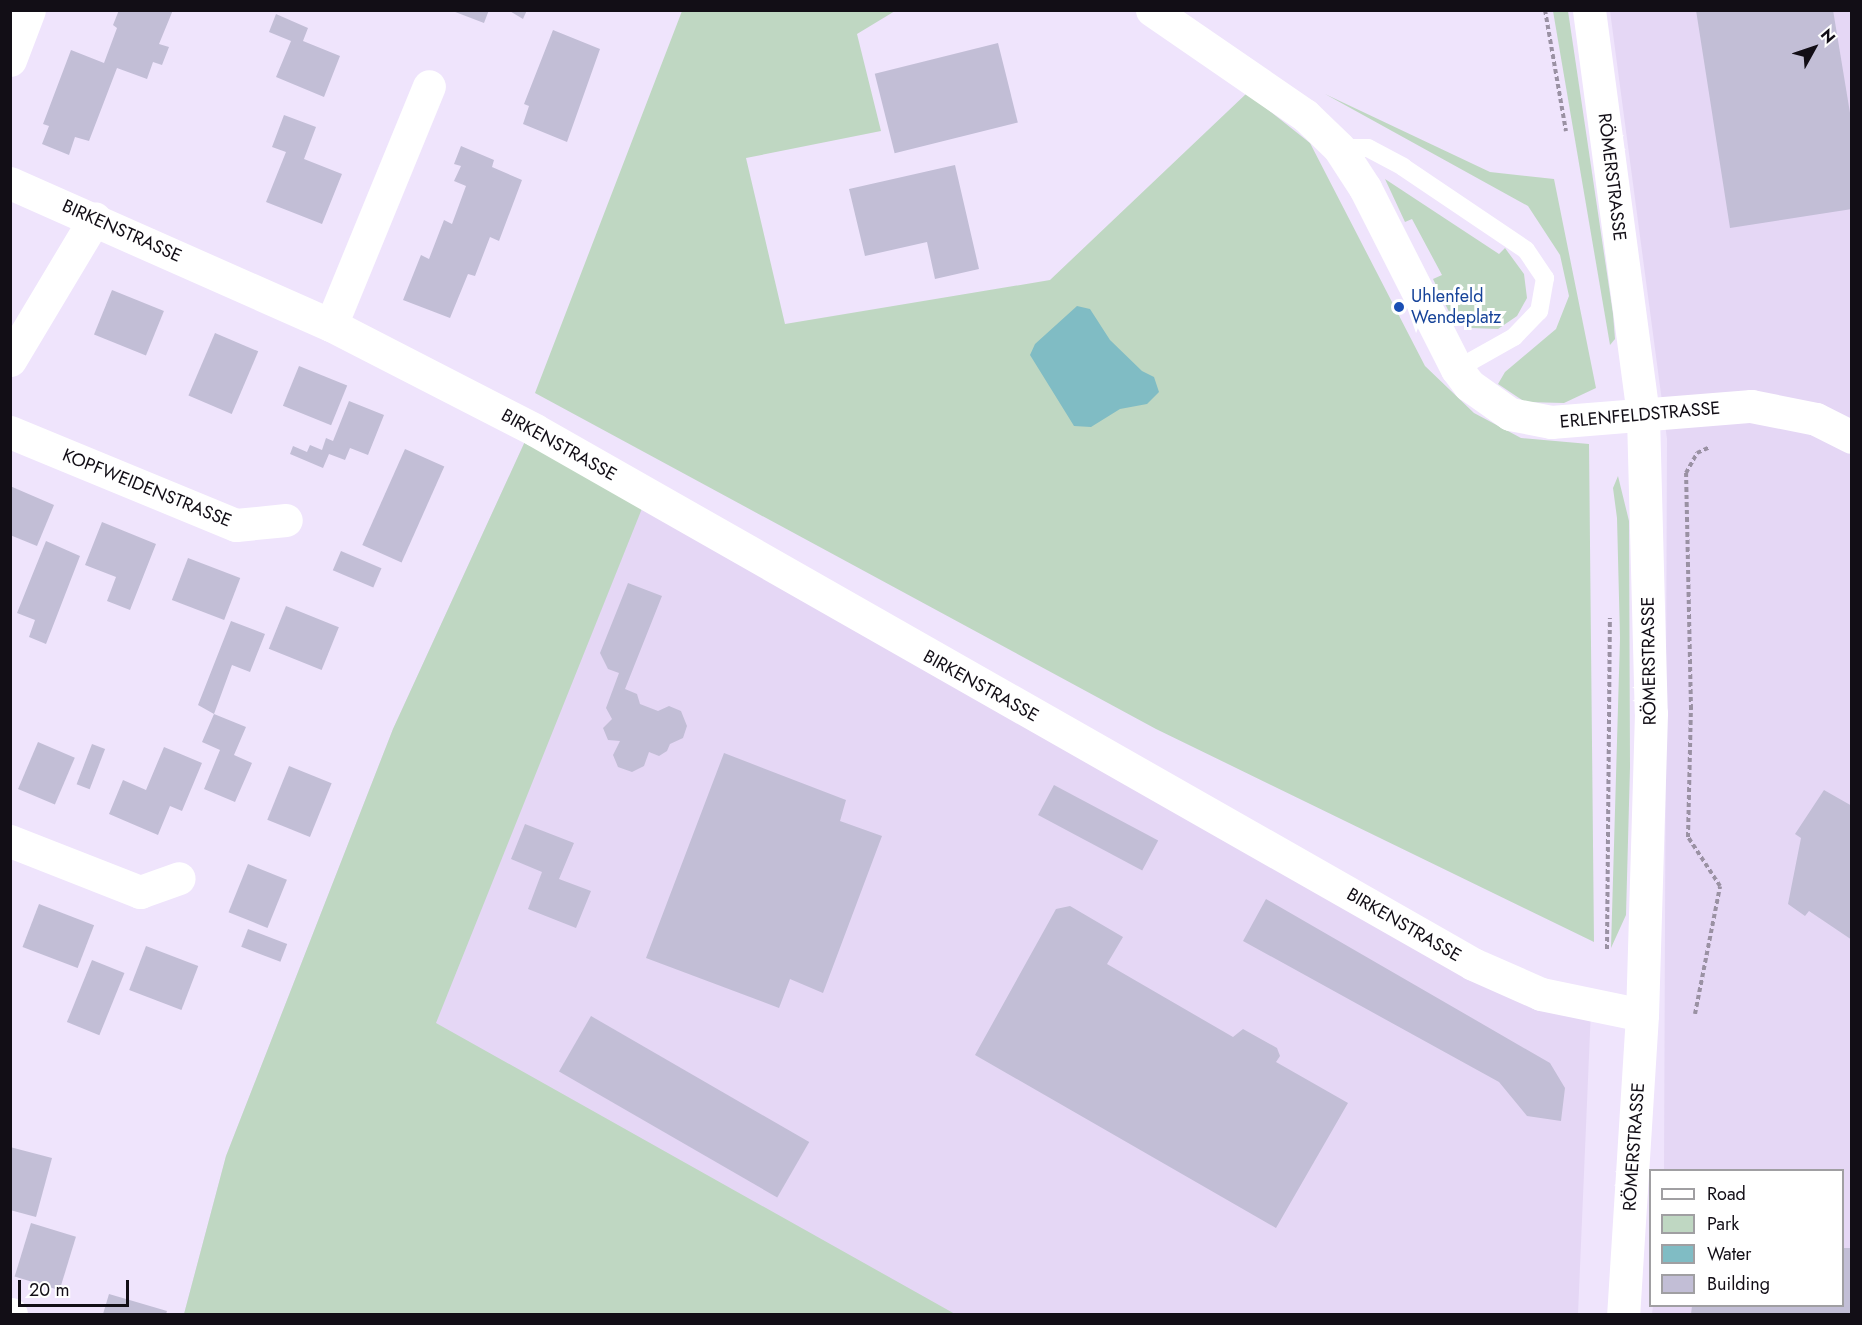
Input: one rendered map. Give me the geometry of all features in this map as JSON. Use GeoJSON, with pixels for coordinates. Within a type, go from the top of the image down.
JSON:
{"type":"FeatureCollection","features":[{"type":"Feature","properties":{"kind":"street"},"geometry":{"type":"LineString","coordinates":[[10,60],[29,10]]}},
{"type":"Feature","properties":{"kind":"street","name":"ERLENFELDSTRASSE"},"geometry":{"type":"LineString","coordinates":[[1152,10],[1305,115],[1339,148],[1365,188],[1457,369],[1469,385],[1510,414],[1551,422],[1751,406],[1816,419],[1851,437]]}},
{"type":"Feature","properties":{"kind":"street","name":"RÖMERSTRASSE"},"geometry":{"type":"LineString","coordinates":[[1589,10],[1643,416],[1652,712],[1642,1015],[1623,1314]]}},
{"type":"Feature","properties":{"kind":"street"},"geometry":{"type":"LineString","coordinates":[[331,325],[429,86]]}},
{"type":"Feature","properties":{"kind":"street","name":"BIRKENSTRASSE"},"geometry":{"type":"LineString","coordinates":[[10,183],[94,218],[331,325],[535,430],[1473,964],[1541,994],[1642,1015]]}},
{"type":"Feature","properties":{"kind":"street"},"geometry":{"type":"LineString","coordinates":[[10,360],[94,218]]}},
{"type":"Feature","properties":{"kind":"street","name":"KOPFWEIDENSTRASSE"},"geometry":{"type":"LineString","coordinates":[[10,432],[236,525],[286,520]]}},
{"type":"Feature","properties":{"kind":"street"},"geometry":{"type":"LineString","coordinates":[[10,841],[140,892],[179,878]]}},
{"type":"Feature","properties":{"kind":"lane"},"geometry":{"type":"LineString","coordinates":[[1339,148],[1368,148],[1403,167],[1526,250],[1545,278],[1539,311],[1514,337],[1457,369]]}},
{"type":"Feature","properties":{"kind":"path"},"geometry":{"type":"LineString","coordinates":[[1695,1014],[1720,886],[1688,837],[1691,709],[1686,473],[1697,453],[1717,444]]}},
{"type":"Feature","properties":{"kind":"path"},"geometry":{"type":"LineString","coordinates":[[1610,607],[1605,945],[1610,956]]}},
{"type":"Feature","properties":{"kind":"shaded area"},"geometry":{"type":"Polygon","coordinates":[[[1610,11],[1851,11],[1851,1314],[1652,1314],[1653,1307],[1844,1307],[1844,1169],[1664,1169],[1667,439],[1610,11]]]}},
{"type":"Feature","properties":{"kind":"shaded area"},"geometry":{"type":"Polygon","coordinates":[[[527,437],[1591,1009],[1578,1314],[184,1314],[226,1156],[393,729],[527,437]]]}},
{"type":"Feature","properties":{"kind":"green space"},"geometry":{"type":"Polygon","coordinates":[[[682,11],[895,11],[857,34],[881,131],[746,158],[785,324],[1050,280],[1247,93],[1310,143],[1425,366],[1474,413],[1521,438],[1589,444],[1594,942],[1156,729],[535,393],[682,11]]]}},
{"type":"Feature","properties":{"kind":"green space"},"geometry":{"type":"Polygon","coordinates":[[[1553,11],[1568,11],[1613,314],[1615,339],[1610,345],[1553,11]]]}},
{"type":"Feature","properties":{"kind":"green space"},"geometry":{"type":"Polygon","coordinates":[[[1325,94],[1490,172],[1554,179],[1596,388],[1564,403],[1525,402],[1498,384],[1505,372],[1556,329],[1569,296],[1560,255],[1528,206],[1325,94]]]}},
{"type":"Feature","properties":{"kind":"green space"},"geometry":{"type":"Polygon","coordinates":[[[1385,179],[1499,254],[1505,248],[1524,274],[1527,298],[1517,316],[1498,329],[1471,328],[1449,312],[1433,279],[1442,275],[1412,219],[1405,222],[1385,179]]]}},
{"type":"Feature","properties":{"kind":"green space"},"geometry":{"type":"Polygon","coordinates":[[[527,437],[645,501],[436,1023],[955,1314],[184,1314],[226,1156],[393,729],[527,437]]]}},
{"type":"Feature","properties":{"kind":"green space"},"geometry":{"type":"Polygon","coordinates":[[[1618,476],[1629,521],[1630,767],[1626,915],[1611,948],[1620,638],[1617,518],[1613,488],[1618,476]]]}},
{"type":"Feature","properties":{"kind":"water"},"geometry":{"type":"Polygon","coordinates":[[[1077,306],[1090,309],[1110,340],[1142,371],[1154,377],[1159,392],[1147,404],[1120,409],[1091,427],[1074,426],[1030,355],[1035,344],[1077,306]]]}},
{"type":"Feature","properties":{"kind":"building"},"geometry":{"type":"Polygon","coordinates":[[[119,10],[173,10],[159,44],[169,47],[162,65],[153,62],[147,79],[117,68],[89,141],[75,137],[69,155],[42,144],[49,126],[43,124],[71,50],[104,63],[117,28],[113,25],[119,10]]]}},
{"type":"Feature","properties":{"kind":"building"},"geometry":{"type":"Polygon","coordinates":[[[450,10],[489,10],[484,23],[450,10]]]}},
{"type":"Feature","properties":{"kind":"building"},"geometry":{"type":"Polygon","coordinates":[[[508,10],[527,10],[523,19],[508,10]]]}},
{"type":"Feature","properties":{"kind":"building"},"geometry":{"type":"Polygon","coordinates":[[[1696,10],[1833,10],[1852,125],[1852,209],[1730,228],[1696,10]]]}},
{"type":"Feature","properties":{"kind":"building"},"geometry":{"type":"Polygon","coordinates":[[[276,14],[308,28],[303,41],[340,56],[324,97],[276,77],[291,41],[269,32],[276,14]]]}},
{"type":"Feature","properties":{"kind":"building"},"geometry":{"type":"Polygon","coordinates":[[[553,30],[600,49],[567,142],[523,124],[529,106],[524,104],[553,30]]]}},
{"type":"Feature","properties":{"kind":"building"},"geometry":{"type":"Polygon","coordinates":[[[998,43],[1018,123],[895,153],[875,74],[998,43]]]}},
{"type":"Feature","properties":{"kind":"building"},"geometry":{"type":"Polygon","coordinates":[[[284,115],[316,127],[304,159],[342,174],[322,224],[266,202],[286,152],[272,147],[284,115]]]}},
{"type":"Feature","properties":{"kind":"building"},"geometry":{"type":"Polygon","coordinates":[[[461,146],[494,160],[492,167],[522,180],[499,241],[490,237],[475,276],[468,274],[450,318],[403,300],[421,255],[429,259],[444,220],[452,224],[466,186],[454,181],[461,166],[454,164],[461,146]]]}},
{"type":"Feature","properties":{"kind":"building"},"geometry":{"type":"Polygon","coordinates":[[[955,165],[979,269],[935,279],[927,242],[865,256],[849,189],[955,165]]]}},
{"type":"Feature","properties":{"kind":"building"},"geometry":{"type":"Polygon","coordinates":[[[112,290],[164,311],[146,355],[94,335],[112,290]]]}},
{"type":"Feature","properties":{"kind":"building"},"geometry":{"type":"Polygon","coordinates":[[[215,333],[258,351],[232,414],[188,396],[215,333]]]}},
{"type":"Feature","properties":{"kind":"building"},"geometry":{"type":"Polygon","coordinates":[[[299,366],[347,385],[331,425],[283,406],[299,366]]]}},
{"type":"Feature","properties":{"kind":"building"},"geometry":{"type":"Polygon","coordinates":[[[349,401],[384,415],[368,455],[350,448],[345,460],[329,454],[323,468],[290,454],[293,446],[307,452],[310,445],[322,450],[326,438],[333,441],[349,401]]]}},
{"type":"Feature","properties":{"kind":"building"},"geometry":{"type":"Polygon","coordinates":[[[405,449],[444,466],[402,562],[362,545],[405,449]]]}},
{"type":"Feature","properties":{"kind":"building"},"geometry":{"type":"Polygon","coordinates":[[[10,486],[54,505],[37,546],[10,535],[10,486]]]}},
{"type":"Feature","properties":{"kind":"building"},"geometry":{"type":"Polygon","coordinates":[[[102,522],[156,544],[130,610],[107,601],[116,577],[85,565],[102,522]]]}},
{"type":"Feature","properties":{"kind":"building"},"geometry":{"type":"Polygon","coordinates":[[[46,541],[80,556],[46,644],[29,637],[35,620],[17,613],[46,541]]]}},
{"type":"Feature","properties":{"kind":"building"},"geometry":{"type":"Polygon","coordinates":[[[341,551],[382,568],[373,588],[333,570],[341,551]]]}},
{"type":"Feature","properties":{"kind":"building"},"geometry":{"type":"Polygon","coordinates":[[[188,558],[240,578],[224,620],[172,600],[188,558]]]}},
{"type":"Feature","properties":{"kind":"building"},"geometry":{"type":"Polygon","coordinates":[[[628,583],[662,596],[625,689],[637,694],[640,704],[658,711],[669,706],[681,711],[687,726],[683,738],[670,744],[667,751],[659,756],[649,752],[644,766],[632,772],[618,767],[613,755],[620,741],[608,740],[603,728],[612,719],[606,708],[619,673],[608,669],[600,653],[628,583]]]}},
{"type":"Feature","properties":{"kind":"building"},"geometry":{"type":"Polygon","coordinates":[[[286,606],[339,627],[322,670],[269,649],[286,606]]]}},
{"type":"Feature","properties":{"kind":"building"},"geometry":{"type":"Polygon","coordinates":[[[231,621],[265,634],[250,672],[232,665],[214,714],[198,705],[231,621]]]}},
{"type":"Feature","properties":{"kind":"building"},"geometry":{"type":"Polygon","coordinates":[[[214,714],[246,727],[234,755],[252,763],[235,802],[204,789],[220,750],[202,742],[214,714]]]}},
{"type":"Feature","properties":{"kind":"building"},"geometry":{"type":"Polygon","coordinates":[[[38,742],[75,758],[55,805],[18,789],[38,742]]]}},
{"type":"Feature","properties":{"kind":"building"},"geometry":{"type":"Polygon","coordinates":[[[92,744],[105,749],[90,789],[77,784],[92,744]]]}},
{"type":"Feature","properties":{"kind":"building"},"geometry":{"type":"Polygon","coordinates":[[[164,747],[202,763],[182,811],[170,806],[158,835],[109,814],[123,780],[146,790],[164,747]]]}},
{"type":"Feature","properties":{"kind":"building"},"geometry":{"type":"Polygon","coordinates":[[[724,753],[846,800],[840,821],[882,836],[823,993],[790,979],[779,1008],[646,958],[724,753]]]}},
{"type":"Feature","properties":{"kind":"building"},"geometry":{"type":"Polygon","coordinates":[[[289,766],[332,783],[310,837],[267,820],[289,766]]]}},
{"type":"Feature","properties":{"kind":"building"},"geometry":{"type":"Polygon","coordinates":[[[1054,785],[1158,840],[1142,870],[1038,815],[1054,785]]]}},
{"type":"Feature","properties":{"kind":"building"},"geometry":{"type":"Polygon","coordinates":[[[1824,790],[1852,806],[1852,940],[1809,911],[1805,916],[1788,904],[1801,838],[1795,834],[1824,790]]]}},
{"type":"Feature","properties":{"kind":"building"},"geometry":{"type":"Polygon","coordinates":[[[525,824],[574,843],[559,879],[591,891],[576,928],[528,909],[542,872],[511,859],[525,824]]]}},
{"type":"Feature","properties":{"kind":"building"},"geometry":{"type":"Polygon","coordinates":[[[248,864],[287,880],[267,928],[229,912],[248,864]]]}},
{"type":"Feature","properties":{"kind":"building"},"geometry":{"type":"Polygon","coordinates":[[[1266,899],[1550,1063],[1565,1088],[1561,1121],[1527,1116],[1499,1082],[1243,941],[1266,899]]]}},
{"type":"Feature","properties":{"kind":"building"},"geometry":{"type":"Polygon","coordinates":[[[39,904],[94,925],[78,968],[23,947],[39,904]]]}},
{"type":"Feature","properties":{"kind":"building"},"geometry":{"type":"Polygon","coordinates":[[[1070,906],[1123,937],[1107,964],[1233,1037],[1243,1029],[1277,1048],[1280,1056],[1276,1062],[1348,1103],[1276,1228],[975,1055],[1056,909],[1070,906]]]}},
{"type":"Feature","properties":{"kind":"building"},"geometry":{"type":"Polygon","coordinates":[[[248,929],[287,944],[280,962],[241,947],[248,929]]]}},
{"type":"Feature","properties":{"kind":"building"},"geometry":{"type":"Polygon","coordinates":[[[146,946],[198,966],[181,1010],[129,990],[146,946]]]}},
{"type":"Feature","properties":{"kind":"building"},"geometry":{"type":"Polygon","coordinates":[[[92,960],[124,973],[99,1035],[67,1022],[92,960]]]}},
{"type":"Feature","properties":{"kind":"building"},"geometry":{"type":"Polygon","coordinates":[[[591,1016],[809,1142],[777,1197],[559,1071],[591,1016]]]}},
{"type":"Feature","properties":{"kind":"building"},"geometry":{"type":"Polygon","coordinates":[[[10,1147],[52,1158],[36,1217],[10,1210],[10,1147]]]}},
{"type":"Feature","properties":{"kind":"building"},"geometry":{"type":"Polygon","coordinates":[[[31,1223],[76,1237],[60,1290],[15,1277],[31,1223]]]}},
{"type":"Feature","properties":{"kind":"building"},"geometry":{"type":"Polygon","coordinates":[[[1844,1248],[1852,1248],[1852,1314],[1691,1314],[1692,1307],[1844,1307],[1844,1248]]]}},
{"type":"Feature","properties":{"kind":"building"},"geometry":{"type":"Polygon","coordinates":[[[109,1294],[167,1311],[166,1314],[103,1314],[109,1294]]]}},
{"type":"Feature","properties":{"kind":"place","name":"Uhlenfeld Wendeplatz"},"geometry":{"type":"Point","coordinates":[1399,307]}}]}
